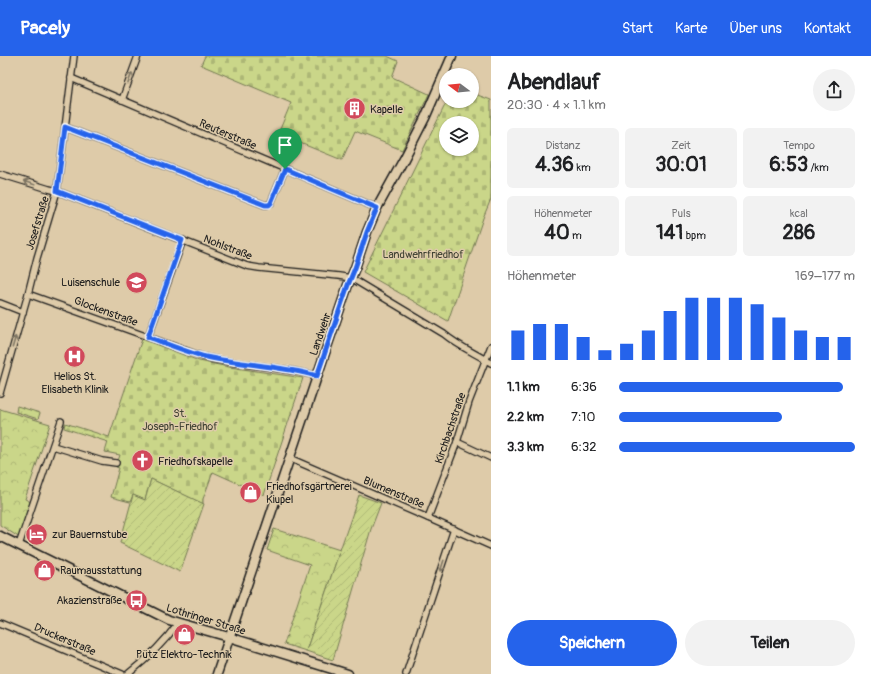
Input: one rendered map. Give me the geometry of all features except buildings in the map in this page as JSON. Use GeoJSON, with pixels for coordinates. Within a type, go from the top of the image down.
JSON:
{"type":"FeatureCollection","features":[{"type":"Feature","properties":{"kind":"street","name":"Josefstraße"},"geometry":{"type":"LineString","coordinates":[[0,393],[57,191],[74,56]]}},
{"type":"Feature","properties":{"kind":"street"},"geometry":{"type":"LineString","coordinates":[[122,100],[138,56]]}},
{"type":"Feature","properties":{"kind":"street","name":"Landwehr"},"geometry":{"type":"LineString","coordinates":[[217,674],[343,298],[377,208],[410,148],[452,56]]}},
{"type":"Feature","properties":{"kind":"street","name":"Reuterstraße"},"geometry":{"type":"LineString","coordinates":[[71,78],[377,208]]}},
{"type":"Feature","properties":{"kind":"street"},"geometry":{"type":"LineString","coordinates":[[65,127],[265,205],[269,205],[271,203],[285,169]]}},
{"type":"Feature","properties":{"kind":"street","name":"Nohlstraße"},"geometry":{"type":"LineString","coordinates":[[0,174],[57,191],[254,268],[351,278],[491,363]]}},
{"type":"Feature","properties":{"kind":"street"},"geometry":{"type":"LineString","coordinates":[[148,337],[182,240]]}},
{"type":"Feature","properties":{"kind":"street","name":"Glockenstraße"},"geometry":{"type":"LineString","coordinates":[[28,294],[192,353],[210,358],[317,376]]}},
{"type":"Feature","properties":{"kind":"street"},"geometry":{"type":"LineString","coordinates":[[0,303],[23,312]]}},
{"type":"Feature","properties":{"kind":"street","name":"Kirchbachstraße"},"geometry":{"type":"LineString","coordinates":[[428,518],[457,442],[469,402],[491,346]]}},
{"type":"Feature","properties":{"kind":"street"},"geometry":{"type":"LineString","coordinates":[[19,546],[61,421]]}},
{"type":"Feature","properties":{"kind":"street"},"geometry":{"type":"LineString","coordinates":[[457,442],[491,458]]}},
{"type":"Feature","properties":{"kind":"street"},"geometry":{"type":"LineString","coordinates":[[53,446],[102,461],[116,463]]}},
{"type":"Feature","properties":{"kind":"street","name":"Blumenstraße"},"geometry":{"type":"LineString","coordinates":[[289,458],[491,546]]}},
{"type":"Feature","properties":{"kind":"street"},"geometry":{"type":"LineString","coordinates":[[406,674],[454,529]]}},
{"type":"Feature","properties":{"kind":"street","name":"Lothringer Straße"},"geometry":{"type":"LineString","coordinates":[[0,536],[156,615],[347,674]]}},
{"type":"Feature","properties":{"kind":"street"},"geometry":{"type":"LineString","coordinates":[[128,674],[161,644],[178,622]]}},
{"type":"Feature","properties":{"kind":"street","name":"Druckerstraße"},"geometry":{"type":"LineString","coordinates":[[0,623],[122,674]]}},
{"type":"Feature","properties":{"kind":"green space"},"geometry":{"type":"Polygon","coordinates":[[[205,56],[387,56],[398,61],[392,77],[429,94],[402,150],[355,131],[342,160],[278,134],[291,103],[201,65],[205,56]]]}},
{"type":"Feature","properties":{"kind":"green space","name":"Landwehrfriedhof"},"geometry":{"type":"Polygon","coordinates":[[[479,96],[491,100],[491,199],[483,218],[448,321],[363,272],[439,117],[439,156],[479,156],[479,116],[440,116],[444,108],[479,108],[479,96]]]}},
{"type":"Feature","properties":{"kind":"green space","name":"St. Joseph-Friedhof"},"geometry":{"type":"Polygon","coordinates":[[[142,339],[199,361],[303,378],[264,495],[213,472],[203,499],[203,504],[151,479],[145,500],[133,495],[130,502],[111,497],[119,468],[116,467],[120,455],[105,452],[108,442],[64,428],[65,423],[109,437],[142,339]]]}},
{"type":"Feature","properties":{"kind":"green space"},"geometry":{"type":"Polygon","coordinates":[[[17,406],[40,413],[38,419],[16,412],[17,406]]]}},
{"type":"Feature","properties":{"kind":"green space"},"geometry":{"type":"Polygon","coordinates":[[[0,409],[50,424],[25,499],[31,502],[20,538],[0,525],[0,409]]]}},
{"type":"Feature","properties":{"kind":"green space"},"geometry":{"type":"Polygon","coordinates":[[[151,479],[204,504],[180,572],[120,543],[133,495],[145,500],[151,479]]]}},
{"type":"Feature","properties":{"kind":"green space"},"geometry":{"type":"Polygon","coordinates":[[[359,495],[381,503],[371,529],[333,660],[306,651],[359,495]]]}},
{"type":"Feature","properties":{"kind":"green space"},"geometry":{"type":"Polygon","coordinates":[[[274,529],[340,550],[306,651],[284,644],[310,565],[267,550],[274,529]]]}},
{"type":"Feature","properties":{"kind":"place","name":"Kapelle"},"geometry":{"type":"Point","coordinates":[354,109]}},
{"type":"Feature","properties":{"kind":"place","name":"Luisenschule"},"geometry":{"type":"Point","coordinates":[136,282]}},
{"type":"Feature","properties":{"kind":"place","name":"Helios St. Elisabeth Klinik"},"geometry":{"type":"Point","coordinates":[75,356]}},
{"type":"Feature","properties":{"kind":"place","name":"Friedhofskapelle"},"geometry":{"type":"Point","coordinates":[142,461]}},
{"type":"Feature","properties":{"kind":"place","name":"Friedhofsgärtnerei Kiupel"},"geometry":{"type":"Point","coordinates":[251,492]}},
{"type":"Feature","properties":{"kind":"place","name":"zur Bauernstube"},"geometry":{"type":"Point","coordinates":[36,534]}},
{"type":"Feature","properties":{"kind":"place","name":"Raumausstattung"},"geometry":{"type":"Point","coordinates":[45,570]}},
{"type":"Feature","properties":{"kind":"place","name":"Akazienstraße"},"geometry":{"type":"Point","coordinates":[137,600]}},
{"type":"Feature","properties":{"kind":"place","name":"Pütz Elektro-Technik"},"geometry":{"type":"Point","coordinates":[184,634]}},
{"type":"Feature","properties":{"kind":"route"},"geometry":{"type":"LineString","coordinates":[[65,127],[265,205],[269,205],[271,203],[285,169],[377,208],[348,285],[317,376],[210,358],[148,337],[182,240],[57,191],[65,127]]}}]}
